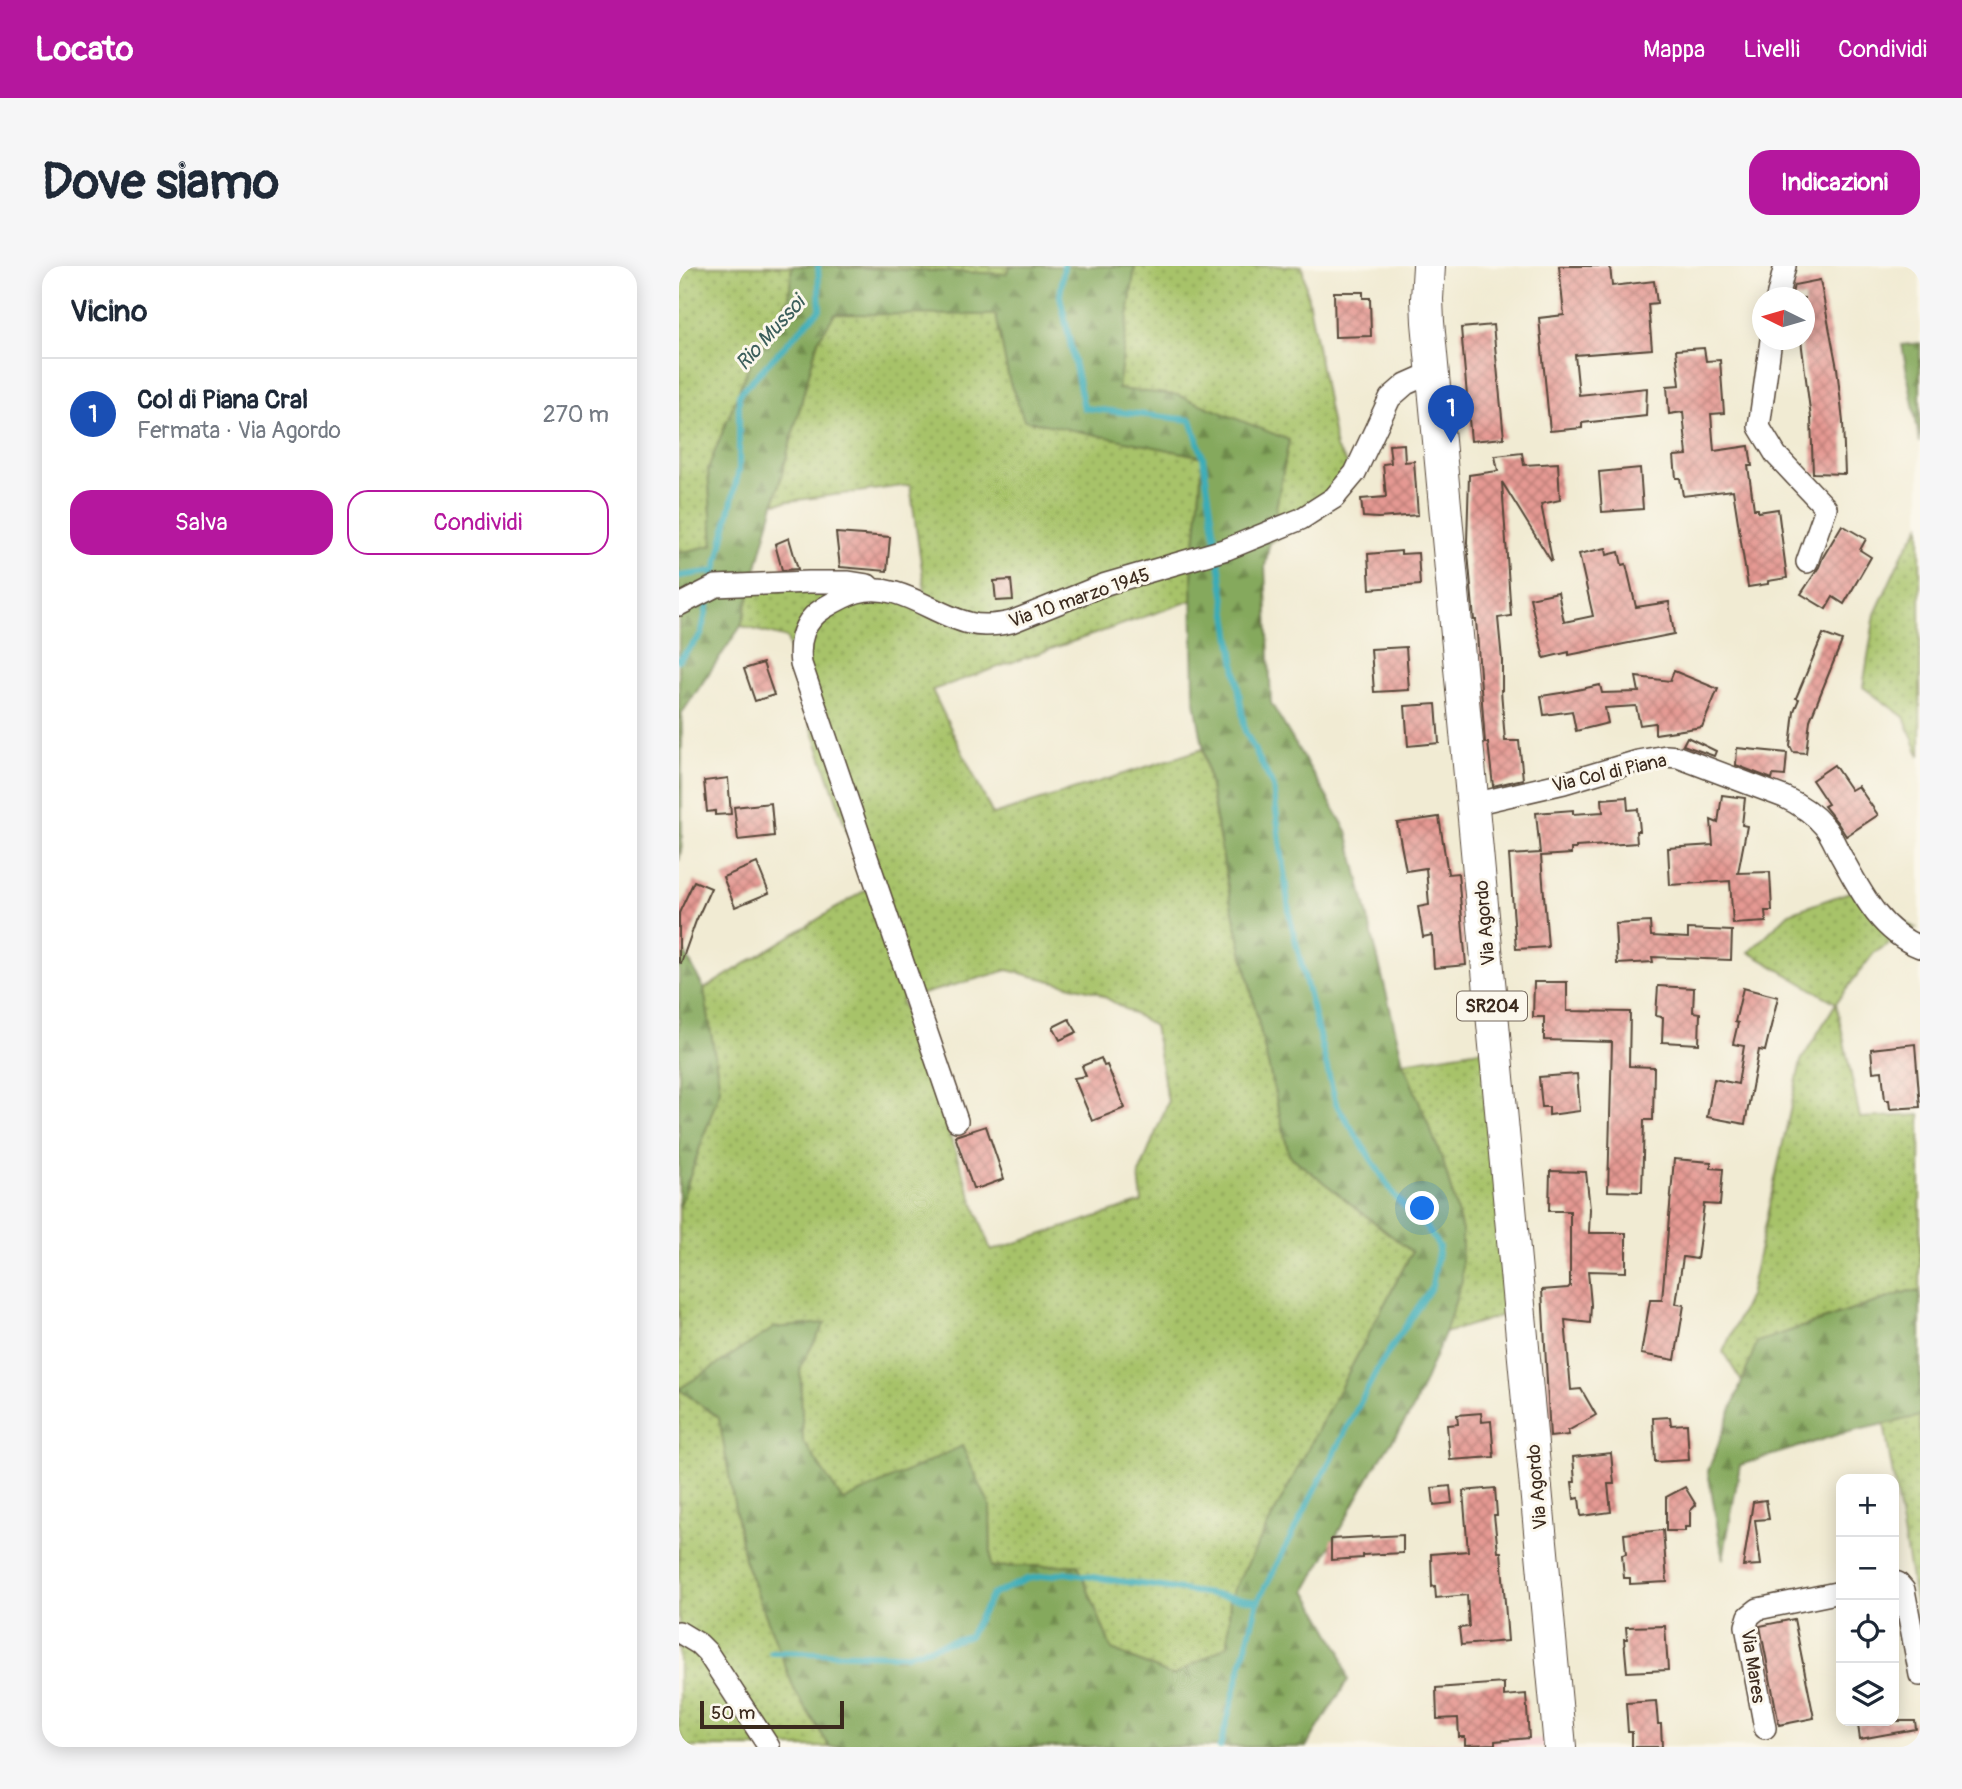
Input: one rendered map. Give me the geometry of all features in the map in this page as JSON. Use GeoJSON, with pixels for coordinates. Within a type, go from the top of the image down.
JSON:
{"type":"FeatureCollection","features":[{"type":"Feature","properties":{"kind":"main road","name":"Via Agordo"},"geometry":{"type":"LineString","coordinates":[[1429,266],[1427,299],[1433,372],[1560,1747]]}},
{"type":"Feature","properties":{"kind":"street"},"geometry":{"type":"LineString","coordinates":[[1780,287],[1785,266]]}},
{"type":"Feature","properties":{"kind":"street"},"geometry":{"type":"LineString","coordinates":[[1770,350],[1759,427],[1776,455],[1826,508],[1807,562]]}},
{"type":"Feature","properties":{"kind":"street","name":"Via 10 marzo 1945"},"geometry":{"type":"LineString","coordinates":[[957,1121],[801,664],[804,630],[811,618],[854,592],[883,590],[912,598],[955,619],[997,625],[1011,622],[1106,584],[1227,549],[1301,519],[1334,498],[1355,473],[1390,398],[1406,384],[1433,372]]}},
{"type":"Feature","properties":{"kind":"street"},"geometry":{"type":"LineString","coordinates":[[679,606],[710,589],[849,582],[883,590]]}},
{"type":"Feature","properties":{"kind":"street","name":"Via Col di Piana"},"geometry":{"type":"LineString","coordinates":[[1473,804],[1564,783],[1638,761],[1656,757],[1678,757],[1784,797],[1814,815],[1825,827],[1873,911],[1897,934],[1920,947]]}},
{"type":"Feature","properties":{"kind":"street"},"geometry":{"type":"LineString","coordinates":[[1899,1584],[1903,1590],[1920,1675]]}},
{"type":"Feature","properties":{"kind":"street","name":"Via Mares"},"geometry":{"type":"LineString","coordinates":[[1765,1728],[1745,1626],[1749,1616],[1758,1609],[1836,1593]]}},
{"type":"Feature","properties":{"kind":"street"},"geometry":{"type":"LineString","coordinates":[[679,1632],[707,1651],[769,1747]]}},
{"type":"Feature","properties":{"kind":"shaded area"},"geometry":{"type":"Polygon","coordinates":[[[1554,1738],[1555,1747],[1421,1747],[1420,1744],[1554,1738]]]}},
{"type":"Feature","properties":{"kind":"green space"},"geometry":{"type":"Polygon","coordinates":[[[679,266],[792,266],[789,298],[757,345],[708,469],[713,545],[679,553],[679,266]]]}},
{"type":"Feature","properties":{"kind":"green space"},"geometry":{"type":"Polygon","coordinates":[[[792,266],[1006,274],[1010,266],[1135,266],[1118,389],[1178,395],[1289,440],[1265,566],[1271,703],[1347,831],[1403,1062],[1443,1161],[1462,1231],[1462,1280],[1445,1333],[1413,1409],[1374,1468],[1306,1590],[1340,1650],[1348,1680],[1306,1747],[830,1747],[795,1691],[744,1559],[719,1418],[679,1389],[774,1328],[825,1323],[800,1367],[803,1441],[843,1501],[962,1446],[990,1506],[991,1567],[1078,1565],[1112,1650],[1173,1676],[1228,1645],[1230,1597],[1412,1252],[1289,1155],[1231,903],[1194,696],[1192,578],[1203,457],[1024,420],[1009,380],[996,315],[835,314],[818,340],[741,626],[682,713],[682,845],[679,861],[679,553],[713,545],[708,469],[757,345],[789,298],[792,266]]]}},
{"type":"Feature","properties":{"kind":"green space"},"geometry":{"type":"Polygon","coordinates":[[[838,266],[1010,266],[1006,274],[838,266]]]}},
{"type":"Feature","properties":{"kind":"green space"},"geometry":{"type":"Polygon","coordinates":[[[1135,266],[1302,266],[1336,448],[1358,478],[1325,513],[1269,543],[1289,440],[1117,389],[1135,266]]]}},
{"type":"Feature","properties":{"kind":"green space"},"geometry":{"type":"Polygon","coordinates":[[[835,313],[997,315],[1009,380],[1024,419],[1203,457],[1192,578],[1193,600],[932,690],[993,815],[1203,749],[1231,903],[1289,1155],[1412,1252],[1230,1597],[1228,1645],[1173,1676],[1112,1650],[1078,1565],[991,1567],[990,1506],[843,1502],[803,1441],[800,1367],[824,1323],[679,1389],[679,1208],[720,1089],[704,989],[867,889],[800,694],[787,638],[741,626],[753,580],[926,598],[910,485],[774,503],[818,340],[835,313]],[[1008,970],[901,1000],[991,1251],[1142,1202],[1139,1174],[1168,1102],[1154,1026],[1096,992],[1008,970]]]}},
{"type":"Feature","properties":{"kind":"green space"},"geometry":{"type":"Polygon","coordinates":[[[1920,343],[1920,443],[1902,345],[1920,343]]]}},
{"type":"Feature","properties":{"kind":"green space"},"geometry":{"type":"Polygon","coordinates":[[[1920,526],[1920,757],[1904,717],[1863,687],[1875,614],[1902,555],[1920,526]]]}},
{"type":"Feature","properties":{"kind":"green space"},"geometry":{"type":"Polygon","coordinates":[[[1867,886],[1892,918],[1916,928],[1874,953],[1836,1003],[1749,952],[1789,913],[1867,886]]]}},
{"type":"Feature","properties":{"kind":"green space"},"geometry":{"type":"Polygon","coordinates":[[[679,941],[704,989],[720,1089],[679,1208],[679,941]]]}},
{"type":"Feature","properties":{"kind":"green space"},"geometry":{"type":"Polygon","coordinates":[[[1836,1003],[1860,1118],[1920,1115],[1920,1292],[1909,1291],[1758,1342],[1742,1382],[1723,1352],[1749,1296],[1801,1061],[1836,1003]]]}},
{"type":"Feature","properties":{"kind":"green space"},"geometry":{"type":"Polygon","coordinates":[[[1487,1049],[1513,1312],[1445,1333],[1462,1280],[1462,1231],[1443,1161],[1403,1062],[1487,1049]]]}},
{"type":"Feature","properties":{"kind":"green space"},"geometry":{"type":"Polygon","coordinates":[[[1909,1291],[1920,1292],[1920,1416],[1840,1434],[1740,1465],[1723,1559],[1708,1471],[1757,1342],[1909,1291]]]}},
{"type":"Feature","properties":{"kind":"green space"},"geometry":{"type":"Polygon","coordinates":[[[679,1389],[719,1417],[744,1559],[795,1691],[830,1747],[687,1747],[679,1732],[679,1389]]]}},
{"type":"Feature","properties":{"kind":"green space"},"geometry":{"type":"Polygon","coordinates":[[[1920,1416],[1920,1630],[1899,1510],[1899,1474],[1893,1474],[1884,1424],[1920,1416]]]}},
{"type":"Feature","properties":{"kind":"building"},"geometry":{"type":"Polygon","coordinates":[[[1559,266],[1610,266],[1612,286],[1654,281],[1657,303],[1648,304],[1652,349],[1575,355],[1579,395],[1647,388],[1646,416],[1582,423],[1582,428],[1550,431],[1539,318],[1564,315],[1559,266]]]}},
{"type":"Feature","properties":{"kind":"building"},"geometry":{"type":"Polygon","coordinates":[[[1820,280],[1837,368],[1845,474],[1813,473],[1811,418],[1802,350],[1815,350],[1815,287],[1794,285],[1820,280]]]}},
{"type":"Feature","properties":{"kind":"building"},"geometry":{"type":"Polygon","coordinates":[[[1334,292],[1363,292],[1363,298],[1370,298],[1371,336],[1335,337],[1334,292]]]}},
{"type":"Feature","properties":{"kind":"building"},"geometry":{"type":"Polygon","coordinates":[[[1493,325],[1504,438],[1471,441],[1461,328],[1493,325]]]}},
{"type":"Feature","properties":{"kind":"building"},"geometry":{"type":"Polygon","coordinates":[[[1704,348],[1706,361],[1720,360],[1724,413],[1711,414],[1714,451],[1749,446],[1752,466],[1748,466],[1754,509],[1758,509],[1758,512],[1778,509],[1787,578],[1768,581],[1768,584],[1748,587],[1733,490],[1683,496],[1680,478],[1676,478],[1674,456],[1687,455],[1683,412],[1669,414],[1667,386],[1680,385],[1676,350],[1704,348]]]}},
{"type":"Feature","properties":{"kind":"building"},"geometry":{"type":"Polygon","coordinates":[[[1404,444],[1405,462],[1414,461],[1418,515],[1363,517],[1361,499],[1386,497],[1383,464],[1391,463],[1389,445],[1404,444]]]}},
{"type":"Feature","properties":{"kind":"building"},"geometry":{"type":"Polygon","coordinates":[[[1522,453],[1524,465],[1558,463],[1560,500],[1541,504],[1551,561],[1502,482],[1511,616],[1498,618],[1502,660],[1501,690],[1505,741],[1519,741],[1523,779],[1493,786],[1488,743],[1485,743],[1467,542],[1469,475],[1498,471],[1495,456],[1522,453]]]}},
{"type":"Feature","properties":{"kind":"building"},"geometry":{"type":"Polygon","coordinates":[[[1640,468],[1643,509],[1602,512],[1599,472],[1640,468]]]}},
{"type":"Feature","properties":{"kind":"building"},"geometry":{"type":"Polygon","coordinates":[[[1842,525],[1866,539],[1860,550],[1871,557],[1844,604],[1833,597],[1826,609],[1801,594],[1842,525]]]}},
{"type":"Feature","properties":{"kind":"building"},"geometry":{"type":"Polygon","coordinates":[[[836,533],[890,537],[887,571],[840,567],[836,533]]]}},
{"type":"Feature","properties":{"kind":"building"},"geometry":{"type":"Polygon","coordinates":[[[789,538],[798,569],[782,570],[775,544],[789,538]]]}},
{"type":"Feature","properties":{"kind":"building"},"geometry":{"type":"Polygon","coordinates":[[[1606,548],[1607,555],[1619,552],[1622,565],[1626,564],[1636,607],[1669,602],[1674,634],[1544,658],[1530,598],[1558,592],[1564,622],[1593,616],[1579,554],[1606,548]]]}},
{"type":"Feature","properties":{"kind":"building"},"geometry":{"type":"Polygon","coordinates":[[[1401,551],[1401,554],[1418,553],[1420,585],[1370,589],[1368,554],[1401,551]]]}},
{"type":"Feature","properties":{"kind":"building"},"geometry":{"type":"Polygon","coordinates":[[[1011,580],[1013,600],[996,601],[994,581],[1011,580]]]}},
{"type":"Feature","properties":{"kind":"building"},"geometry":{"type":"Polygon","coordinates":[[[1823,634],[1842,641],[1810,720],[1806,753],[1793,752],[1790,746],[1794,711],[1799,699],[1796,698],[1823,634]]]}},
{"type":"Feature","properties":{"kind":"building"},"geometry":{"type":"Polygon","coordinates":[[[1406,647],[1409,690],[1374,692],[1371,649],[1406,647]]]}},
{"type":"Feature","properties":{"kind":"building"},"geometry":{"type":"Polygon","coordinates":[[[763,663],[774,695],[755,701],[744,669],[763,663]]]}},
{"type":"Feature","properties":{"kind":"building"},"geometry":{"type":"Polygon","coordinates":[[[1674,671],[1718,689],[1702,727],[1655,734],[1655,723],[1640,725],[1636,706],[1605,708],[1608,723],[1576,731],[1572,711],[1544,715],[1541,696],[1600,685],[1602,693],[1639,692],[1636,677],[1670,681],[1674,671]]]}},
{"type":"Feature","properties":{"kind":"building"},"geometry":{"type":"Polygon","coordinates":[[[1436,704],[1439,743],[1408,746],[1405,706],[1436,704]]]}},
{"type":"Feature","properties":{"kind":"building"},"geometry":{"type":"Polygon","coordinates":[[[1687,737],[1716,751],[1714,756],[1683,745],[1687,737]]]}},
{"type":"Feature","properties":{"kind":"building"},"geometry":{"type":"Polygon","coordinates":[[[1737,748],[1787,753],[1785,776],[1773,775],[1772,779],[1736,765],[1737,748]]]}},
{"type":"Feature","properties":{"kind":"building"},"geometry":{"type":"Polygon","coordinates":[[[1834,765],[1851,790],[1858,786],[1878,815],[1846,836],[1824,806],[1828,804],[1812,780],[1834,765]]]}},
{"type":"Feature","properties":{"kind":"building"},"geometry":{"type":"Polygon","coordinates":[[[728,778],[731,814],[715,815],[715,811],[707,812],[704,781],[728,778]]]}},
{"type":"Feature","properties":{"kind":"building"},"geometry":{"type":"Polygon","coordinates":[[[1722,795],[1745,798],[1742,825],[1747,826],[1738,873],[1770,872],[1772,911],[1765,911],[1766,922],[1733,924],[1730,881],[1670,885],[1668,848],[1713,845],[1711,820],[1718,823],[1722,795]]]}},
{"type":"Feature","properties":{"kind":"building"},"geometry":{"type":"Polygon","coordinates":[[[1627,797],[1628,810],[1638,809],[1640,831],[1636,831],[1637,843],[1576,847],[1571,849],[1571,854],[1541,856],[1548,947],[1516,949],[1509,855],[1540,853],[1536,813],[1573,810],[1573,814],[1603,812],[1602,799],[1627,797]]]}},
{"type":"Feature","properties":{"kind":"building"},"geometry":{"type":"Polygon","coordinates":[[[771,803],[774,836],[738,840],[734,807],[771,803]]]}},
{"type":"Feature","properties":{"kind":"building"},"geometry":{"type":"Polygon","coordinates":[[[1439,817],[1448,874],[1458,873],[1466,965],[1434,968],[1432,935],[1423,937],[1418,907],[1429,905],[1426,868],[1406,871],[1397,823],[1439,817]]]}},
{"type":"Feature","properties":{"kind":"building"},"geometry":{"type":"Polygon","coordinates":[[[757,863],[769,893],[735,907],[723,877],[757,863]]]}},
{"type":"Feature","properties":{"kind":"building"},"geometry":{"type":"Polygon","coordinates":[[[694,881],[711,888],[681,963],[679,913],[694,881]]]}},
{"type":"Feature","properties":{"kind":"building"},"geometry":{"type":"Polygon","coordinates":[[[1650,922],[1651,936],[1688,938],[1688,929],[1732,931],[1731,960],[1652,957],[1653,962],[1617,964],[1615,924],[1650,922]]]}},
{"type":"Feature","properties":{"kind":"building"},"geometry":{"type":"Polygon","coordinates":[[[1534,982],[1567,982],[1567,1011],[1630,1012],[1629,1066],[1654,1067],[1653,1120],[1644,1120],[1642,1192],[1608,1191],[1612,1042],[1544,1040],[1544,1017],[1533,1017],[1534,982]]]}},
{"type":"Feature","properties":{"kind":"building"},"geometry":{"type":"Polygon","coordinates":[[[1658,986],[1694,988],[1693,1012],[1700,1013],[1699,1044],[1662,1042],[1663,1017],[1656,1016],[1658,986]]]}},
{"type":"Feature","properties":{"kind":"building"},"geometry":{"type":"Polygon","coordinates":[[[1743,988],[1778,997],[1765,1051],[1759,1050],[1745,1124],[1707,1117],[1714,1079],[1738,1084],[1744,1046],[1733,1044],[1743,988]]]}},
{"type":"Feature","properties":{"kind":"building"},"geometry":{"type":"Polygon","coordinates":[[[1069,1019],[1077,1032],[1060,1040],[1053,1027],[1069,1019]]]}},
{"type":"Feature","properties":{"kind":"building"},"geometry":{"type":"Polygon","coordinates":[[[1915,1044],[1920,1107],[1890,1109],[1889,1100],[1885,1100],[1882,1071],[1873,1072],[1871,1049],[1915,1044]]]}},
{"type":"Feature","properties":{"kind":"building"},"geometry":{"type":"Polygon","coordinates":[[[1101,1058],[1104,1066],[1107,1065],[1125,1108],[1092,1121],[1074,1078],[1086,1076],[1082,1066],[1101,1058]]]}},
{"type":"Feature","properties":{"kind":"building"},"geometry":{"type":"Polygon","coordinates":[[[1577,1074],[1580,1111],[1549,1115],[1549,1107],[1542,1107],[1539,1077],[1577,1074]]]}},
{"type":"Feature","properties":{"kind":"building"},"geometry":{"type":"Polygon","coordinates":[[[986,1126],[1004,1179],[973,1188],[955,1136],[986,1126]]]}},
{"type":"Feature","properties":{"kind":"building"},"geometry":{"type":"Polygon","coordinates":[[[1674,1159],[1711,1162],[1711,1168],[1723,1169],[1720,1205],[1704,1204],[1697,1259],[1683,1257],[1676,1304],[1684,1305],[1675,1360],[1641,1354],[1650,1300],[1662,1300],[1674,1159]]]}},
{"type":"Feature","properties":{"kind":"building"},"geometry":{"type":"Polygon","coordinates":[[[1550,1171],[1586,1172],[1590,1209],[1589,1233],[1626,1233],[1626,1272],[1588,1271],[1590,1323],[1565,1320],[1571,1390],[1581,1389],[1596,1415],[1568,1431],[1569,1435],[1550,1437],[1542,1290],[1570,1286],[1570,1211],[1549,1211],[1550,1171]]]}},
{"type":"Feature","properties":{"kind":"building"},"geometry":{"type":"Polygon","coordinates":[[[1481,1413],[1482,1422],[1491,1421],[1494,1457],[1450,1460],[1447,1425],[1458,1424],[1457,1415],[1481,1413]]]}},
{"type":"Feature","properties":{"kind":"building"},"geometry":{"type":"Polygon","coordinates":[[[1670,1417],[1671,1425],[1687,1424],[1689,1460],[1655,1462],[1653,1418],[1670,1417]]]}},
{"type":"Feature","properties":{"kind":"building"},"geometry":{"type":"Polygon","coordinates":[[[1611,1453],[1614,1484],[1608,1484],[1611,1512],[1581,1516],[1579,1498],[1574,1499],[1573,1457],[1611,1453]]]}},
{"type":"Feature","properties":{"kind":"building"},"geometry":{"type":"Polygon","coordinates":[[[1450,1486],[1452,1503],[1434,1505],[1432,1488],[1450,1486]]]}},
{"type":"Feature","properties":{"kind":"building"},"geometry":{"type":"Polygon","coordinates":[[[1685,1487],[1696,1505],[1690,1511],[1690,1527],[1685,1527],[1685,1531],[1666,1531],[1666,1497],[1685,1487]]]}},
{"type":"Feature","properties":{"kind":"building"},"geometry":{"type":"Polygon","coordinates":[[[1495,1488],[1497,1515],[1494,1515],[1498,1552],[1501,1552],[1508,1641],[1461,1645],[1459,1628],[1469,1627],[1467,1595],[1436,1598],[1435,1586],[1432,1587],[1431,1554],[1468,1551],[1463,1491],[1495,1488]]]}},
{"type":"Feature","properties":{"kind":"building"},"geometry":{"type":"Polygon","coordinates":[[[1766,1500],[1769,1519],[1755,1520],[1761,1565],[1743,1566],[1753,1502],[1766,1500]]]}},
{"type":"Feature","properties":{"kind":"building"},"geometry":{"type":"Polygon","coordinates":[[[1663,1530],[1667,1582],[1630,1584],[1630,1578],[1624,1578],[1624,1534],[1663,1530]]]}},
{"type":"Feature","properties":{"kind":"building"},"geometry":{"type":"Polygon","coordinates":[[[1403,1535],[1403,1553],[1331,1560],[1331,1539],[1403,1535]]]}},
{"type":"Feature","properties":{"kind":"building"},"geometry":{"type":"Polygon","coordinates":[[[1794,1619],[1814,1718],[1779,1725],[1760,1626],[1794,1619]]]}},
{"type":"Feature","properties":{"kind":"building"},"geometry":{"type":"Polygon","coordinates":[[[1665,1626],[1668,1670],[1627,1672],[1624,1639],[1627,1639],[1626,1627],[1665,1626]]]}},
{"type":"Feature","properties":{"kind":"building"},"geometry":{"type":"Polygon","coordinates":[[[1504,1683],[1504,1696],[1526,1694],[1529,1738],[1495,1741],[1495,1744],[1465,1745],[1465,1737],[1459,1737],[1458,1718],[1437,1719],[1436,1688],[1504,1683]]]}},
{"type":"Feature","properties":{"kind":"building"},"geometry":{"type":"Polygon","coordinates":[[[1656,1701],[1662,1747],[1632,1747],[1626,1703],[1656,1701]]]}},
{"type":"Feature","properties":{"kind":"building"},"geometry":{"type":"Polygon","coordinates":[[[1899,1721],[1915,1721],[1916,1729],[1860,1739],[1858,1726],[1899,1726],[1899,1721]]]}},
{"type":"Feature","properties":{"kind":"waterway","name":"Rio Mussoi"},"geometry":{"type":"LineString","coordinates":[[713,583],[739,470],[739,394],[820,309],[818,266]]}},
{"type":"Feature","properties":{"kind":"waterway"},"geometry":{"type":"LineString","coordinates":[[1064,266],[1060,296],[1084,408],[1191,420],[1203,457],[1245,731],[1273,786],[1290,918],[1336,1104],[1396,1198],[1427,1228],[1439,1247],[1432,1286],[1378,1368],[1258,1601],[1220,1747]]}},
{"type":"Feature","properties":{"kind":"waterway"},"geometry":{"type":"LineString","coordinates":[[679,576],[715,571]]}},
{"type":"Feature","properties":{"kind":"waterway","name":"Rio Mussoi"},"geometry":{"type":"LineString","coordinates":[[679,660],[701,635],[710,594]]}},
{"type":"Feature","properties":{"kind":"waterway"},"geometry":{"type":"LineString","coordinates":[[771,1652],[905,1655],[969,1636],[992,1595],[1027,1579],[1065,1573],[1258,1601]]}},
{"type":"Feature","properties":{"kind":"place","name":"Col di Piana Cral"},"geometry":{"type":"Point","coordinates":[1451,443]}}]}
